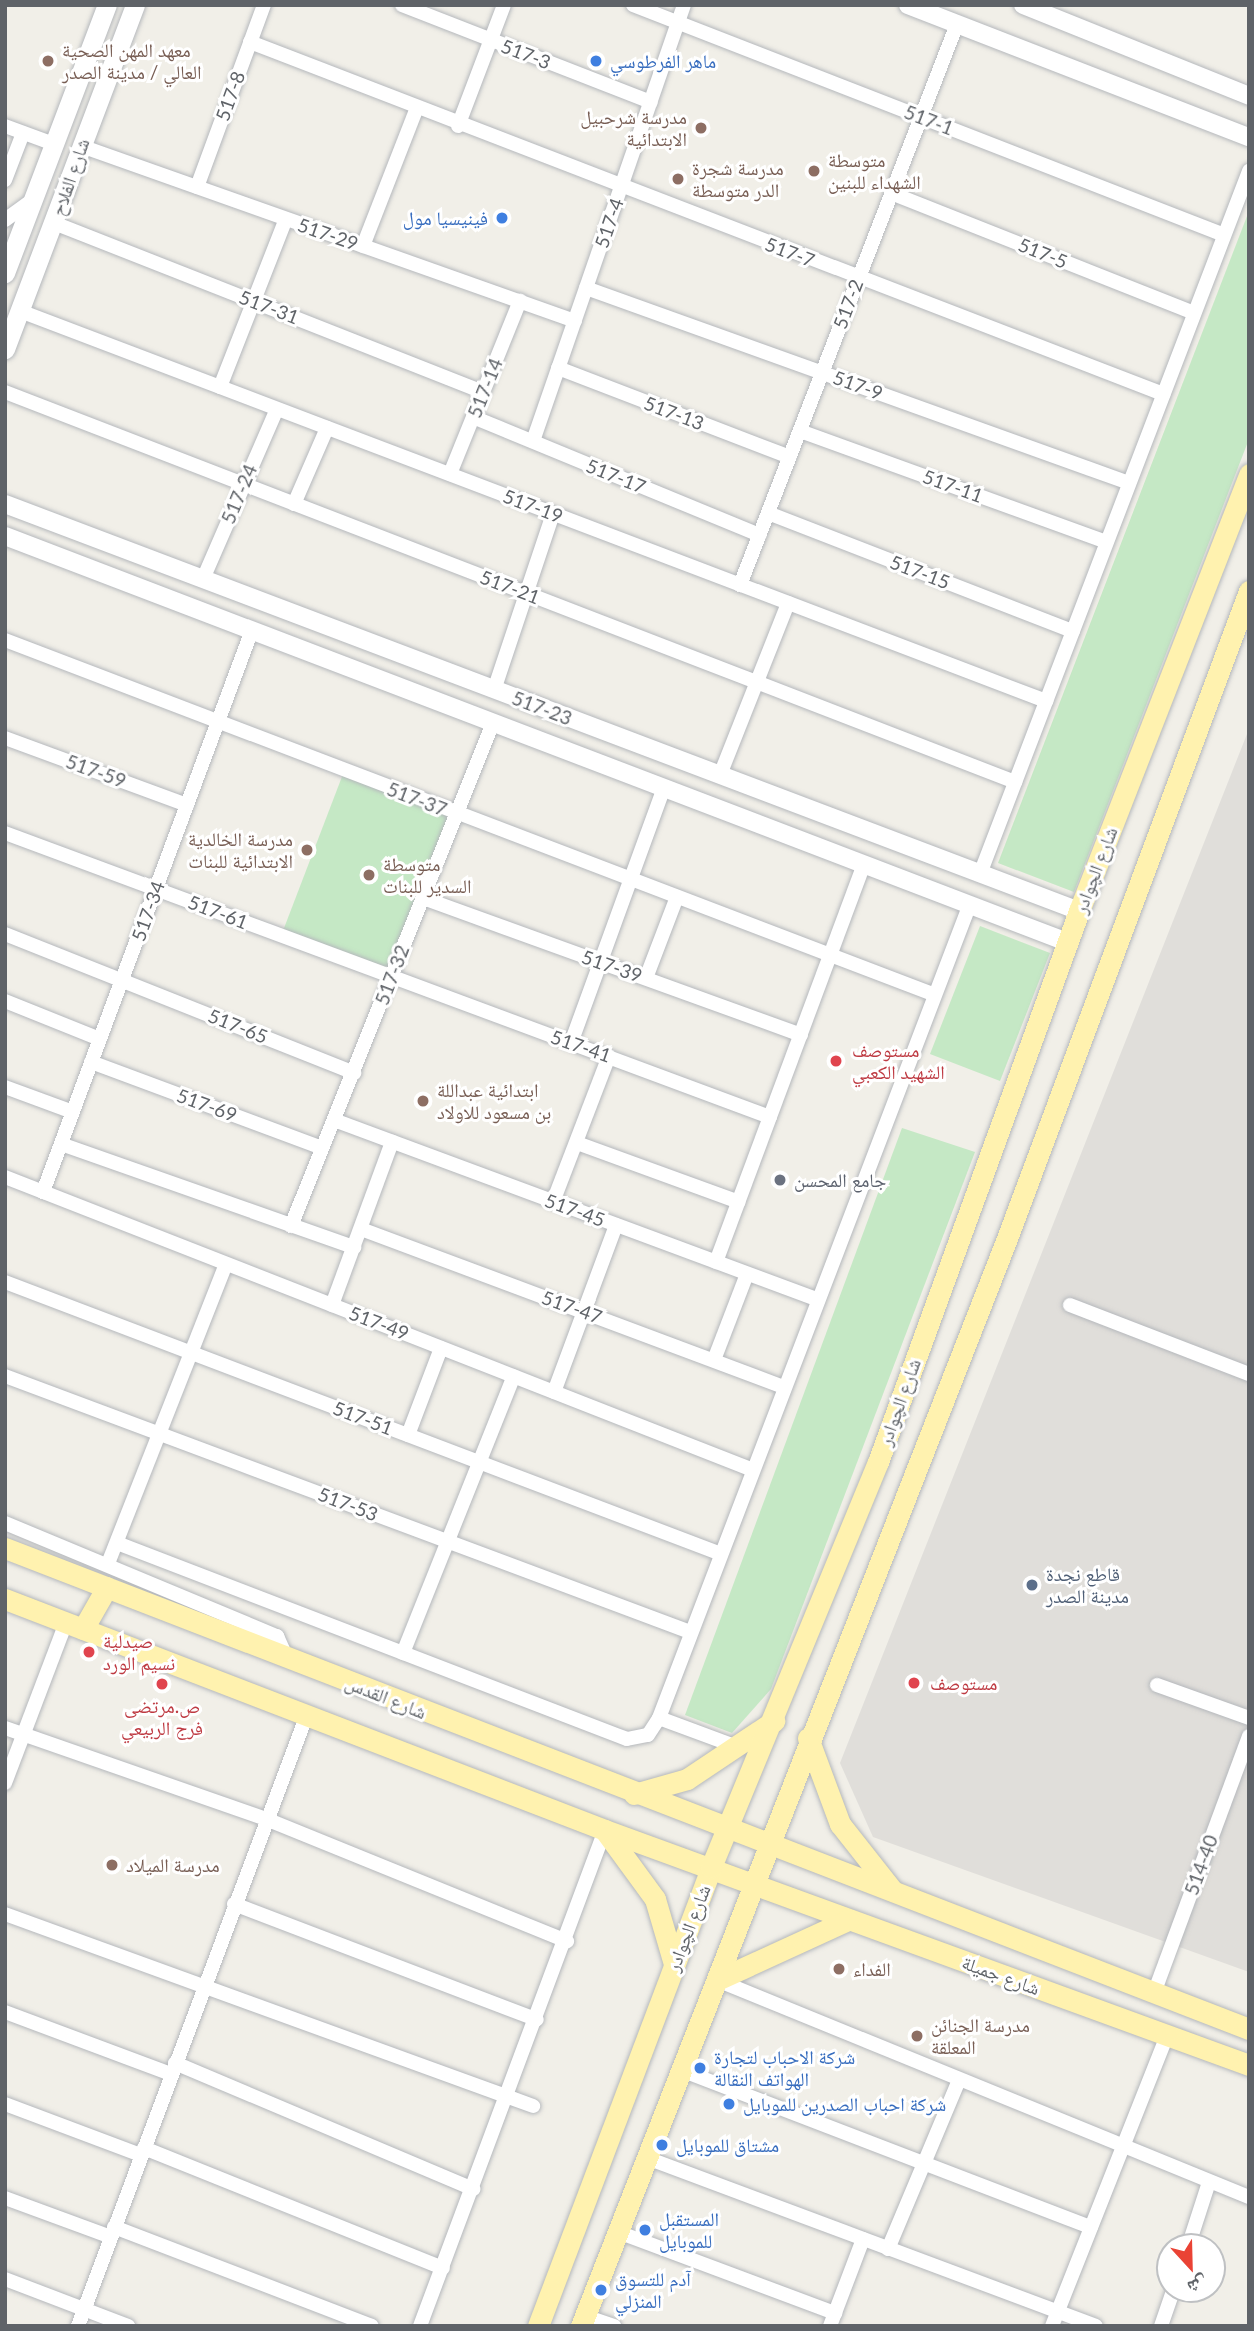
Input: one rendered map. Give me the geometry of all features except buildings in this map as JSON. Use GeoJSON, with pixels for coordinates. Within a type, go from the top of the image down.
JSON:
{"type":"FeatureCollection","features":[{"type":"Feature","properties":{"kind":"main road","name":"شارع الفلاح"},"geometry":{"type":"LineString","coordinates":[[5,273],[107,5]]}},
{"type":"Feature","properties":{"kind":"main road","name":"شارع الفلاح"},"geometry":{"type":"LineString","coordinates":[[5,349],[135,5]]}},
{"type":"Feature","properties":{"kind":"main road","name":"شارع الچوادر"},"geometry":{"type":"LineString","coordinates":[[538,2326],[711,1867],[776,1720],[878,1462],[1067,942],[1249,474]]}},
{"type":"Feature","properties":{"kind":"main road","name":"شارع الچوادر"},"geometry":{"type":"LineString","coordinates":[[583,2321],[717,1980],[808,1738],[915,1472],[1249,591]]}},
{"type":"Feature","properties":{"kind":"main road"},"geometry":{"type":"LineString","coordinates":[[878,1462],[915,1472]]}},
{"type":"Feature","properties":{"kind":"main road","name":"شارع القدس"},"geometry":{"type":"LineString","coordinates":[[5,1548],[768,1845]]}},
{"type":"Feature","properties":{"kind":"main road"},"geometry":{"type":"LineString","coordinates":[[75,1625],[107,1587]]}},
{"type":"Feature","properties":{"kind":"main road"},"geometry":{"type":"LineString","coordinates":[[5,1599],[605,1830],[754,1882]]}},
{"type":"Feature","properties":{"kind":"main road"},"geometry":{"type":"LineString","coordinates":[[634,1794],[687,1779],[740,1748],[776,1720]]}},
{"type":"Feature","properties":{"kind":"main road"},"geometry":{"type":"LineString","coordinates":[[808,1738],[840,1824],[894,1893]]}},
{"type":"Feature","properties":{"kind":"main road"},"geometry":{"type":"LineString","coordinates":[[605,1830],[655,1899],[674,1964]]}},
{"type":"Feature","properties":{"kind":"main road","name":"شارع جميلة"},"geometry":{"type":"LineString","coordinates":[[768,1845],[1249,2029]]}},
{"type":"Feature","properties":{"kind":"main road","name":"شارع جميلة"},"geometry":{"type":"LineString","coordinates":[[754,1882],[848,1920],[1249,2065]]}},
{"type":"Feature","properties":{"kind":"main road"},"geometry":{"type":"LineString","coordinates":[[717,1980],[848,1920]]}},
{"type":"Feature","properties":{"kind":"street","name":"517-8"},"geometry":{"type":"LineString","coordinates":[[197,187],[264,5]]}},
{"type":"Feature","properties":{"kind":"street","name":"517-3"},"geometry":{"type":"LineString","coordinates":[[402,5],[650,102]]}},
{"type":"Feature","properties":{"kind":"street"},"geometry":{"type":"LineString","coordinates":[[458,126],[504,5]]}},
{"type":"Feature","properties":{"kind":"street","name":"517-1"},"geometry":{"type":"LineString","coordinates":[[633,5],[1224,235]]}},
{"type":"Feature","properties":{"kind":"street","name":"517-4"},"geometry":{"type":"LineString","coordinates":[[533,441],[684,5]]}},
{"type":"Feature","properties":{"kind":"street"},"geometry":{"type":"LineString","coordinates":[[908,5],[1249,137]]}},
{"type":"Feature","properties":{"kind":"street"},"geometry":{"type":"LineString","coordinates":[[1034,7],[1249,96]]}},
{"type":"Feature","properties":{"kind":"street","name":"517-2"},"geometry":{"type":"LineString","coordinates":[[740,585],[957,24]]}},
{"type":"Feature","properties":{"kind":"street","name":"517-7"},"geometry":{"type":"LineString","coordinates":[[250,43],[416,110],[1163,394]]}},
{"type":"Feature","properties":{"kind":"street"},"geometry":{"type":"LineString","coordinates":[[363,246],[416,110]]}},
{"type":"Feature","properties":{"kind":"street"},"geometry":{"type":"LineString","coordinates":[[5,126],[54,144]]}},
{"type":"Feature","properties":{"kind":"street"},"geometry":{"type":"LineString","coordinates":[[5,180],[23,133]]}},
{"type":"Feature","properties":{"kind":"street","name":"517-29"},"geometry":{"type":"LineString","coordinates":[[81,146],[575,321]]}},
{"type":"Feature","properties":{"kind":"street"},"geometry":{"type":"LineString","coordinates":[[980,874],[1249,171]]}},
{"type":"Feature","properties":{"kind":"street","name":"517-5"},"geometry":{"type":"LineString","coordinates":[[891,193],[1194,313]]}},
{"type":"Feature","properties":{"kind":"street"},"geometry":{"type":"LineString","coordinates":[[5,220],[34,199]]}},
{"type":"Feature","properties":{"kind":"street"},"geometry":{"type":"LineString","coordinates":[[220,387],[286,219]]}},
{"type":"Feature","properties":{"kind":"street","name":"517-31"},"geometry":{"type":"LineString","coordinates":[[54,223],[484,391]]}},
{"type":"Feature","properties":{"kind":"street","name":"517-9"},"geometry":{"type":"LineString","coordinates":[[586,288],[1129,483]]}},
{"type":"Feature","properties":{"kind":"street","name":"517-14"},"geometry":{"type":"LineString","coordinates":[[450,474],[520,301]]}},
{"type":"Feature","properties":{"kind":"street","name":"517-19"},"geometry":{"type":"LineString","coordinates":[[20,311],[1046,701]]}},
{"type":"Feature","properties":{"kind":"street","name":"517-13"},"geometry":{"type":"LineString","coordinates":[[558,368],[790,457]]}},
{"type":"Feature","properties":{"kind":"street","name":"517-21"},"geometry":{"type":"LineString","coordinates":[[5,392],[1015,782]]}},
{"type":"Feature","properties":{"kind":"street","name":"517-24"},"geometry":{"type":"LineString","coordinates":[[203,579],[277,409]]}},
{"type":"Feature","properties":{"kind":"street","name":"517-17"},"geometry":{"type":"LineString","coordinates":[[473,417],[760,535]]}},
{"type":"Feature","properties":{"kind":"street"},"geometry":{"type":"LineString","coordinates":[[294,504],[327,428]]}},
{"type":"Feature","properties":{"kind":"street","name":"517-11"},"geometry":{"type":"LineString","coordinates":[[800,431],[1107,542]]}},
{"type":"Feature","properties":{"kind":"street","name":"517-23"},"geometry":{"type":"LineString","coordinates":[[5,504],[1079,911]]}},
{"type":"Feature","properties":{"kind":"street","name":"517-15"},"geometry":{"type":"LineString","coordinates":[[768,513],[1073,631]]}},
{"type":"Feature","properties":{"kind":"street"},"geometry":{"type":"LineString","coordinates":[[494,690],[553,514]]}},
{"type":"Feature","properties":{"kind":"street","name":"517-23"},"geometry":{"type":"LineString","coordinates":[[5,536],[1067,942]]}},
{"type":"Feature","properties":{"kind":"street"},"geometry":{"type":"LineString","coordinates":[[720,775],[788,603]]}},
{"type":"Feature","properties":{"kind":"street","name":"517-34"},"geometry":{"type":"LineString","coordinates":[[44,1192],[252,630]]}},
{"type":"Feature","properties":{"kind":"street","name":"517-37"},"geometry":{"type":"LineString","coordinates":[[5,640],[935,995]]}},
{"type":"Feature","properties":{"kind":"street"},"geometry":{"type":"LineString","coordinates":[[459,710],[471,681]]}},
{"type":"Feature","properties":{"kind":"street","name":"517-32"},"geometry":{"type":"LineString","coordinates":[[291,1226],[493,723]]}},
{"type":"Feature","properties":{"kind":"street","name":"517-59"},"geometry":{"type":"LineString","coordinates":[[5,738],[187,805]]}},
{"type":"Feature","properties":{"kind":"street"},"geometry":{"type":"LineString","coordinates":[[571,1043],[664,788]]}},
{"type":"Feature","properties":{"kind":"street","name":"517-61"},"geometry":{"type":"LineString","coordinates":[[5,832],[156,887],[390,979]]}},
{"type":"Feature","properties":{"kind":"street"},"geometry":{"type":"LineString","coordinates":[[716,1262],[864,865]]}},
{"type":"Feature","properties":{"kind":"street"},"geometry":{"type":"LineString","coordinates":[[646,978],[677,897]]}},
{"type":"Feature","properties":{"kind":"street","name":"517-39"},"geometry":{"type":"LineString","coordinates":[[423,898],[801,1035]]}},
{"type":"Feature","properties":{"kind":"street"},"geometry":{"type":"LineString","coordinates":[[117,1543],[627,1739],[648,1735],[659,1718],[816,1299],[970,904]]}},
{"type":"Feature","properties":{"kind":"street","name":"517-65"},"geometry":{"type":"LineString","coordinates":[[5,934],[354,1073]]}},
{"type":"Feature","properties":{"kind":"street","name":"517-41"},"geometry":{"type":"LineString","coordinates":[[390,979],[609,1056],[770,1117]]}},
{"type":"Feature","properties":{"kind":"street"},"geometry":{"type":"LineString","coordinates":[[5,1001],[100,1039]]}},
{"type":"Feature","properties":{"kind":"street"},"geometry":{"type":"LineString","coordinates":[[553,1202],[609,1056]]}},
{"type":"Feature","properties":{"kind":"street","name":"517-69"},"geometry":{"type":"LineString","coordinates":[[91,1062],[322,1148]]}},
{"type":"Feature","properties":{"kind":"street"},"geometry":{"type":"LineString","coordinates":[[5,1087],[73,1112]]}},
{"type":"Feature","properties":{"kind":"street","name":"517-45"},"geometry":{"type":"LineString","coordinates":[[334,1120],[816,1299]]}},
{"type":"Feature","properties":{"kind":"street"},"geometry":{"type":"LineString","coordinates":[[332,1305],[392,1142]]}},
{"type":"Feature","properties":{"kind":"street"},"geometry":{"type":"LineString","coordinates":[[61,1143],[354,1247]]}},
{"type":"Feature","properties":{"kind":"street"},"geometry":{"type":"LineString","coordinates":[[577,1143],[739,1202]]}},
{"type":"Feature","properties":{"kind":"street","name":"517-49"},"geometry":{"type":"LineString","coordinates":[[5,1177],[753,1470]]}},
{"type":"Feature","properties":{"kind":"street"},"geometry":{"type":"LineString","coordinates":[[554,1392],[616,1225]]}},
{"type":"Feature","properties":{"kind":"street","name":"517-47"},"geometry":{"type":"LineString","coordinates":[[361,1229],[783,1387]]}},
{"type":"Feature","properties":{"kind":"street"},"geometry":{"type":"LineString","coordinates":[[109,1561],[226,1264]]}},
{"type":"Feature","properties":{"kind":"street"},"geometry":{"type":"LineString","coordinates":[[714,1360],[747,1274]]}},
{"type":"Feature","properties":{"kind":"street","name":"517-51"},"geometry":{"type":"LineString","coordinates":[[5,1282],[720,1554]]}},
{"type":"Feature","properties":{"kind":"street"},"geometry":{"type":"LineString","coordinates":[[1070,1305],[1249,1374]]}},
{"type":"Feature","properties":{"kind":"street"},"geometry":{"type":"LineString","coordinates":[[408,1435],[441,1348]]}},
{"type":"Feature","properties":{"kind":"street","name":"517-53"},"geometry":{"type":"LineString","coordinates":[[5,1376],[690,1632]]}},
{"type":"Feature","properties":{"kind":"street"},"geometry":{"type":"LineString","coordinates":[[403,1653],[450,1542],[514,1376]]}},
{"type":"Feature","properties":{"kind":"street"},"geometry":{"type":"LineString","coordinates":[[5,1523],[109,1561],[277,1636],[287,1658]]}},
{"type":"Feature","properties":{"kind":"street"},"geometry":{"type":"LineString","coordinates":[[5,1783],[23,1735],[75,1625]]}},
{"type":"Feature","properties":{"kind":"street"},"geometry":{"type":"LineString","coordinates":[[1157,1685],[1249,1718]]}},
{"type":"Feature","properties":{"kind":"street"},"geometry":{"type":"LineString","coordinates":[[78,2326],[306,1717]]}},
{"type":"Feature","properties":{"kind":"street"},"geometry":{"type":"LineString","coordinates":[[659,1718],[740,1748]]}},
{"type":"Feature","properties":{"kind":"street"},"geometry":{"type":"LineString","coordinates":[[5,1728],[266,1819],[567,1941]]}},
{"type":"Feature","properties":{"kind":"street","name":"514-40"},"geometry":{"type":"LineString","coordinates":[[1154,1993],[1249,1736]]}},
{"type":"Feature","properties":{"kind":"street"},"geometry":{"type":"LineString","coordinates":[[420,2326],[567,1941],[605,1830]]}},
{"type":"Feature","properties":{"kind":"street"},"geometry":{"type":"LineString","coordinates":[[234,1904],[537,2020]]}},
{"type":"Feature","properties":{"kind":"street"},"geometry":{"type":"LineString","coordinates":[[5,1914],[533,2106]]}},
{"type":"Feature","properties":{"kind":"street"},"geometry":{"type":"LineString","coordinates":[[717,1980],[1122,2149],[1249,2197]]}},
{"type":"Feature","properties":{"kind":"street"},"geometry":{"type":"LineString","coordinates":[[5,2012],[173,2068],[473,2189]]}},
{"type":"Feature","properties":{"kind":"street"},"geometry":{"type":"LineString","coordinates":[[1054,2319],[1167,2035]]}},
{"type":"Feature","properties":{"kind":"street"},"geometry":{"type":"LineString","coordinates":[[681,2070],[923,2165],[1091,2227]]}},
{"type":"Feature","properties":{"kind":"street"},"geometry":{"type":"LineString","coordinates":[[888,2249],[959,2080]]}},
{"type":"Feature","properties":{"kind":"street"},"geometry":{"type":"LineString","coordinates":[[5,2104],[142,2152],[443,2268]]}},
{"type":"Feature","properties":{"kind":"street"},"geometry":{"type":"LineString","coordinates":[[647,2158],[863,2239],[1054,2319],[1096,2326]]}},
{"type":"Feature","properties":{"kind":"street"},"geometry":{"type":"LineString","coordinates":[[1193,2233],[1209,2182]]}},
{"type":"Feature","properties":{"kind":"street"},"geometry":{"type":"LineString","coordinates":[[5,2199],[113,2232],[372,2326]]}},
{"type":"Feature","properties":{"kind":"street"},"geometry":{"type":"LineString","coordinates":[[618,2232],[832,2319],[863,2239]]}},
{"type":"Feature","properties":{"kind":"street"},"geometry":{"type":"LineString","coordinates":[[5,2278],[128,2326]]}},
{"type":"Feature","properties":{"kind":"street"},"geometry":{"type":"LineString","coordinates":[[1161,2326],[1169,2303]]}},
{"type":"Feature","properties":{"kind":"street"},"geometry":{"type":"LineString","coordinates":[[583,2321],[614,2326]]}},
{"type":"Feature","properties":{"kind":"shaded area"},"geometry":{"type":"Polygon","coordinates":[[[1249,729],[1249,1972],[873,1837],[840,1763],[1249,729]]]}},
{"type":"Feature","properties":{"kind":"green space"},"geometry":{"type":"Polygon","coordinates":[[[1249,211],[1249,439],[1074,892],[998,863],[1249,211]]]}},
{"type":"Feature","properties":{"kind":"green space"},"geometry":{"type":"Polygon","coordinates":[[[343,774],[456,814],[390,979],[281,936],[343,774]]]}},
{"type":"Feature","properties":{"kind":"green space"},"geometry":{"type":"Polygon","coordinates":[[[980,926],[1050,953],[1000,1081],[930,1054],[980,926]]]}},
{"type":"Feature","properties":{"kind":"green space"},"geometry":{"type":"Polygon","coordinates":[[[902,1128],[975,1152],[771,1689],[732,1733],[685,1715],[902,1128]]]}},
{"type":"Feature","properties":{"kind":"place","name":"معهد المهن الصحية العالي / مدينة الصدر"},"geometry":{"type":"Point","coordinates":[48,61]}},
{"type":"Feature","properties":{"kind":"place","name":"ماهر الفرطوسي"},"geometry":{"type":"Point","coordinates":[596,61]}},
{"type":"Feature","properties":{"kind":"place","name":"مدرسة شرحبيل الابتدائية"},"geometry":{"type":"Point","coordinates":[701,128]}},
{"type":"Feature","properties":{"kind":"place","name":"متوسطة الشهداء للبنين"},"geometry":{"type":"Point","coordinates":[814,171]}},
{"type":"Feature","properties":{"kind":"place","name":"مدرسة شجرة الدر متوسطة"},"geometry":{"type":"Point","coordinates":[678,179]}},
{"type":"Feature","properties":{"kind":"place","name":"فينيسيا مول"},"geometry":{"type":"Point","coordinates":[502,218]}},
{"type":"Feature","properties":{"kind":"place","name":"مدرسة الخالدية الابتدائية للبنات"},"geometry":{"type":"Point","coordinates":[307,850]}},
{"type":"Feature","properties":{"kind":"place","name":"متوسطة السدير للبنات"},"geometry":{"type":"Point","coordinates":[369,875]}},
{"type":"Feature","properties":{"kind":"place","name":"مستوصف الشهيد الكعبي"},"geometry":{"type":"Point","coordinates":[836,1061]}},
{"type":"Feature","properties":{"kind":"place","name":"ابتدائية عبداللة بن مسعود للاولاد"},"geometry":{"type":"Point","coordinates":[423,1101]}},
{"type":"Feature","properties":{"kind":"place","name":"جامع المحسن"},"geometry":{"type":"Point","coordinates":[780,1180]}},
{"type":"Feature","properties":{"kind":"place","name":"قاطع نجدة مدينة الصدر"},"geometry":{"type":"Point","coordinates":[1032,1585]}},
{"type":"Feature","properties":{"kind":"place","name":"صيدلية نسيم الورد"},"geometry":{"type":"Point","coordinates":[89,1652]}},
{"type":"Feature","properties":{"kind":"place","name":"مستوصف"},"geometry":{"type":"Point","coordinates":[914,1683]}},
{"type":"Feature","properties":{"kind":"place","name":"ص.مرتضى فرج الربيعي"},"geometry":{"type":"Point","coordinates":[162,1684]}},
{"type":"Feature","properties":{"kind":"place","name":"مدرسة الميلاد"},"geometry":{"type":"Point","coordinates":[112,1865]}},
{"type":"Feature","properties":{"kind":"place","name":"الفداء"},"geometry":{"type":"Point","coordinates":[839,1969]}},
{"type":"Feature","properties":{"kind":"place","name":"مدرسة الجنائن المعلقة"},"geometry":{"type":"Point","coordinates":[917,2036]}},
{"type":"Feature","properties":{"kind":"place","name":"شركة الاحباب لتجارة الهواتف النقالة"},"geometry":{"type":"Point","coordinates":[700,2068]}},
{"type":"Feature","properties":{"kind":"place","name":"شركة احباب الصدرين للموبايل"},"geometry":{"type":"Point","coordinates":[729,2104]}},
{"type":"Feature","properties":{"kind":"place","name":"مشتاق للموبايل"},"geometry":{"type":"Point","coordinates":[662,2145]}},
{"type":"Feature","properties":{"kind":"place","name":"المستقبل للموبايل"},"geometry":{"type":"Point","coordinates":[645,2230]}},
{"type":"Feature","properties":{"kind":"place","name":"آدم للتسوق المنزلي"},"geometry":{"type":"Point","coordinates":[601,2290]}}]}
